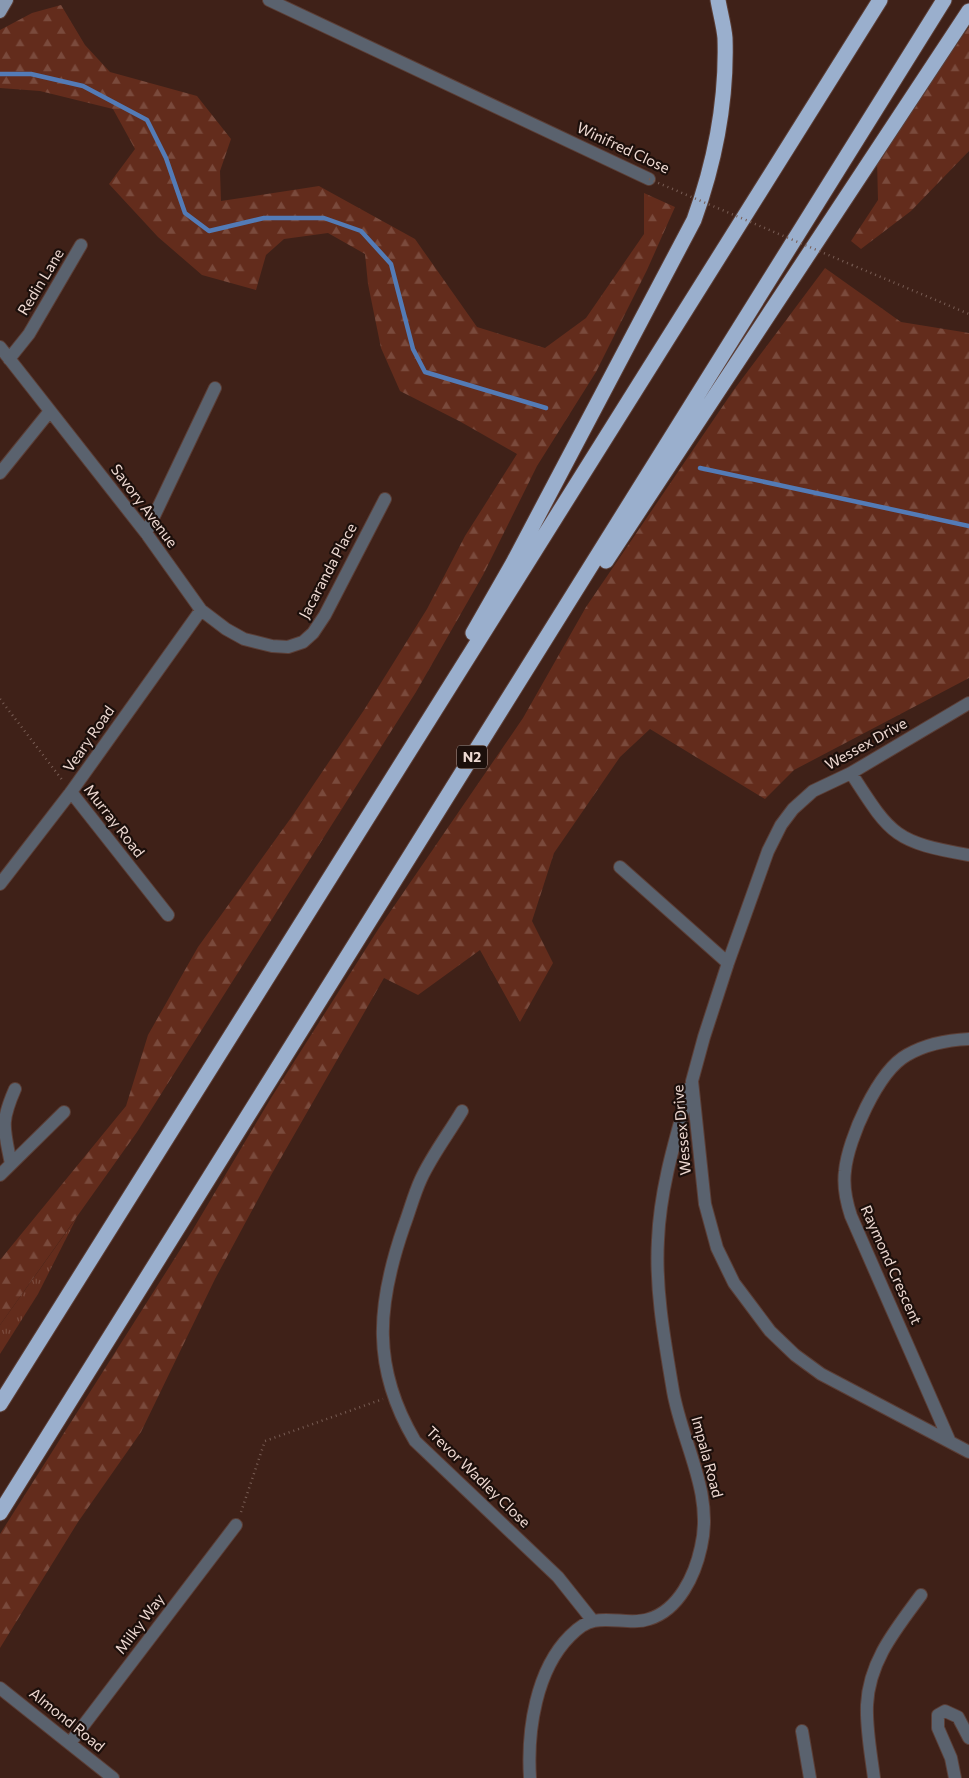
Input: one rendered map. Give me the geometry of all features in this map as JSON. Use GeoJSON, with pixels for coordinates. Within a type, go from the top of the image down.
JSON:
{"type":"FeatureCollection","features":[{"type":"Feature","properties":{"kind":"highway"},"geometry":{"type":"LineString","coordinates":[[448,691],[460,655],[513,563],[694,220],[713,162],[722,104],[725,37],[718,0]]}},
{"type":"Feature","properties":{"kind":"highway"},"geometry":{"type":"LineString","coordinates":[[0,1404],[880,0]]}},
{"type":"Feature","properties":{"kind":"highway","name":"N2"},"geometry":{"type":"LineString","coordinates":[[0,1513],[944,0]]}},
{"type":"Feature","properties":{"kind":"highway"},"geometry":{"type":"LineString","coordinates":[[514,690],[528,678],[546,653],[969,11]]}},
{"type":"Feature","properties":{"kind":"main road"},"geometry":{"type":"LineString","coordinates":[[0,12],[7,0]]}},
{"type":"Feature","properties":{"kind":"street","name":"Winifred Close"},"geometry":{"type":"LineString","coordinates":[[269,0],[649,178]]}},
{"type":"Feature","properties":{"kind":"street","name":"Redin Lane"},"geometry":{"type":"LineString","coordinates":[[9,360],[29,334],[82,245]]}},
{"type":"Feature","properties":{"kind":"street","name":"Savory Avenue"},"geometry":{"type":"LineString","coordinates":[[0,347],[146,533],[201,610],[226,629],[244,639],[272,646],[288,647]]}},
{"type":"Feature","properties":{"kind":"street"},"geometry":{"type":"LineString","coordinates":[[146,533],[215,388]]}},
{"type":"Feature","properties":{"kind":"street"},"geometry":{"type":"LineString","coordinates":[[0,473],[50,410]]}},
{"type":"Feature","properties":{"kind":"street","name":"Jacaranda Place"},"geometry":{"type":"LineString","coordinates":[[288,647],[303,642],[313,634],[325,616],[385,499]]}},
{"type":"Feature","properties":{"kind":"street","name":"Veary Road"},"geometry":{"type":"LineString","coordinates":[[0,884],[71,792],[201,610]]}},
{"type":"Feature","properties":{"kind":"street","name":"Wessex Drive"},"geometry":{"type":"LineString","coordinates":[[969,703],[851,773],[812,791],[780,825],[768,851],[728,963],[704,1036],[692,1081],[706,1204],[717,1248],[734,1284],[770,1331],[795,1355],[822,1374],[969,1452]]}},
{"type":"Feature","properties":{"kind":"street"},"geometry":{"type":"LineString","coordinates":[[851,773],[882,820],[894,832],[932,848],[969,855]]}},
{"type":"Feature","properties":{"kind":"street","name":"Murray Road"},"geometry":{"type":"LineString","coordinates":[[71,792],[168,914]]}},
{"type":"Feature","properties":{"kind":"street"},"geometry":{"type":"LineString","coordinates":[[620,868],[728,963]]}},
{"type":"Feature","properties":{"kind":"street","name":"Raymond Crescent"},"geometry":{"type":"LineString","coordinates":[[950,1442],[851,1216],[847,1203],[844,1173],[846,1158],[870,1100],[891,1068],[905,1056],[927,1046],[969,1039]]}},
{"type":"Feature","properties":{"kind":"street","name":"Impala Road"},"geometry":{"type":"LineString","coordinates":[[593,1621],[649,1619],[666,1610],[683,1592],[701,1547],[704,1521],[702,1495],[674,1394],[658,1268],[658,1240],[663,1198],[673,1146],[692,1081]]}},
{"type":"Feature","properties":{"kind":"street"},"geometry":{"type":"LineString","coordinates":[[11,1164],[3,1120],[4,1110],[15,1088]]}},
{"type":"Feature","properties":{"kind":"street","name":"Trevor Wadley Close"},"geometry":{"type":"LineString","coordinates":[[462,1111],[421,1179],[392,1259],[382,1314],[383,1350],[401,1416],[416,1440],[558,1577],[593,1621]]}},
{"type":"Feature","properties":{"kind":"street"},"geometry":{"type":"LineString","coordinates":[[0,1175],[64,1112]]}},
{"type":"Feature","properties":{"kind":"street","name":"Milky Way"},"geometry":{"type":"LineString","coordinates":[[70,1743],[236,1525]]}},
{"type":"Feature","properties":{"kind":"street"},"geometry":{"type":"LineString","coordinates":[[874,1778],[867,1724],[870,1680],[888,1640],[921,1595]]}},
{"type":"Feature","properties":{"kind":"street"},"geometry":{"type":"LineString","coordinates":[[530,1778],[531,1735],[540,1689],[550,1659],[576,1630],[593,1621]]}},
{"type":"Feature","properties":{"kind":"street","name":"Almond Road"},"geometry":{"type":"LineString","coordinates":[[0,1688],[113,1778]]}},
{"type":"Feature","properties":{"kind":"street"},"geometry":{"type":"LineString","coordinates":[[955,1778],[951,1758],[938,1728],[938,1715],[945,1711],[958,1717],[969,1738]]}},
{"type":"Feature","properties":{"kind":"street"},"geometry":{"type":"LineString","coordinates":[[802,1731],[810,1778]]}},
{"type":"Feature","properties":{"kind":"path","name":"Winifred Close"},"geometry":{"type":"LineString","coordinates":[[649,178],[969,314]]}},
{"type":"Feature","properties":{"kind":"path","name":"Murray Road"},"geometry":{"type":"LineString","coordinates":[[0,699],[71,792]]}},
{"type":"Feature","properties":{"kind":"path"},"geometry":{"type":"LineString","coordinates":[[236,1525],[265,1442],[395,1394]]}},
{"type":"Feature","properties":{"kind":"green space"},"geometry":{"type":"Polygon","coordinates":[[[61,5],[85,45],[110,72],[197,96],[231,139],[220,171],[221,201],[319,186],[415,239],[477,327],[545,348],[586,318],[644,234],[644,193],[675,207],[647,270],[596,372],[537,466],[483,575],[416,692],[137,1132],[0,1325],[0,1260],[126,1106],[148,1035],[198,947],[293,815],[364,710],[427,609],[465,536],[517,454],[461,422],[400,391],[381,348],[368,284],[365,254],[328,233],[284,239],[266,255],[256,290],[202,275],[158,237],[109,184],[135,149],[113,109],[40,91],[0,88],[0,30],[32,13],[61,5]]]}},
{"type":"Feature","properties":{"kind":"green space"},"geometry":{"type":"Polygon","coordinates":[[[969,27],[969,151],[911,211],[861,249],[851,241],[878,200],[877,159],[969,27]]]}},
{"type":"Feature","properties":{"kind":"green space"},"geometry":{"type":"Polygon","coordinates":[[[825,268],[901,322],[969,333],[969,678],[794,770],[765,799],[650,729],[620,757],[554,853],[532,921],[553,963],[520,1022],[480,950],[418,995],[384,978],[270,1177],[215,1279],[141,1432],[78,1522],[0,1648],[0,1534],[192,1231],[271,1098],[379,928],[523,718],[586,607],[733,391],[825,268]]]}},
{"type":"Feature","properties":{"kind":"green space"},"geometry":{"type":"Polygon","coordinates":[[[77,1217],[38,1294],[0,1354],[0,1325],[77,1217]]]}},
{"type":"Feature","properties":{"kind":"waterway"},"geometry":{"type":"LineString","coordinates":[[0,74],[31,74],[83,86],[147,120],[166,158],[185,213],[209,231],[264,218],[324,218],[361,231],[391,264],[413,349],[425,372],[546,408]]}},
{"type":"Feature","properties":{"kind":"waterway"},"geometry":{"type":"LineString","coordinates":[[700,468],[969,526]]}}]}
